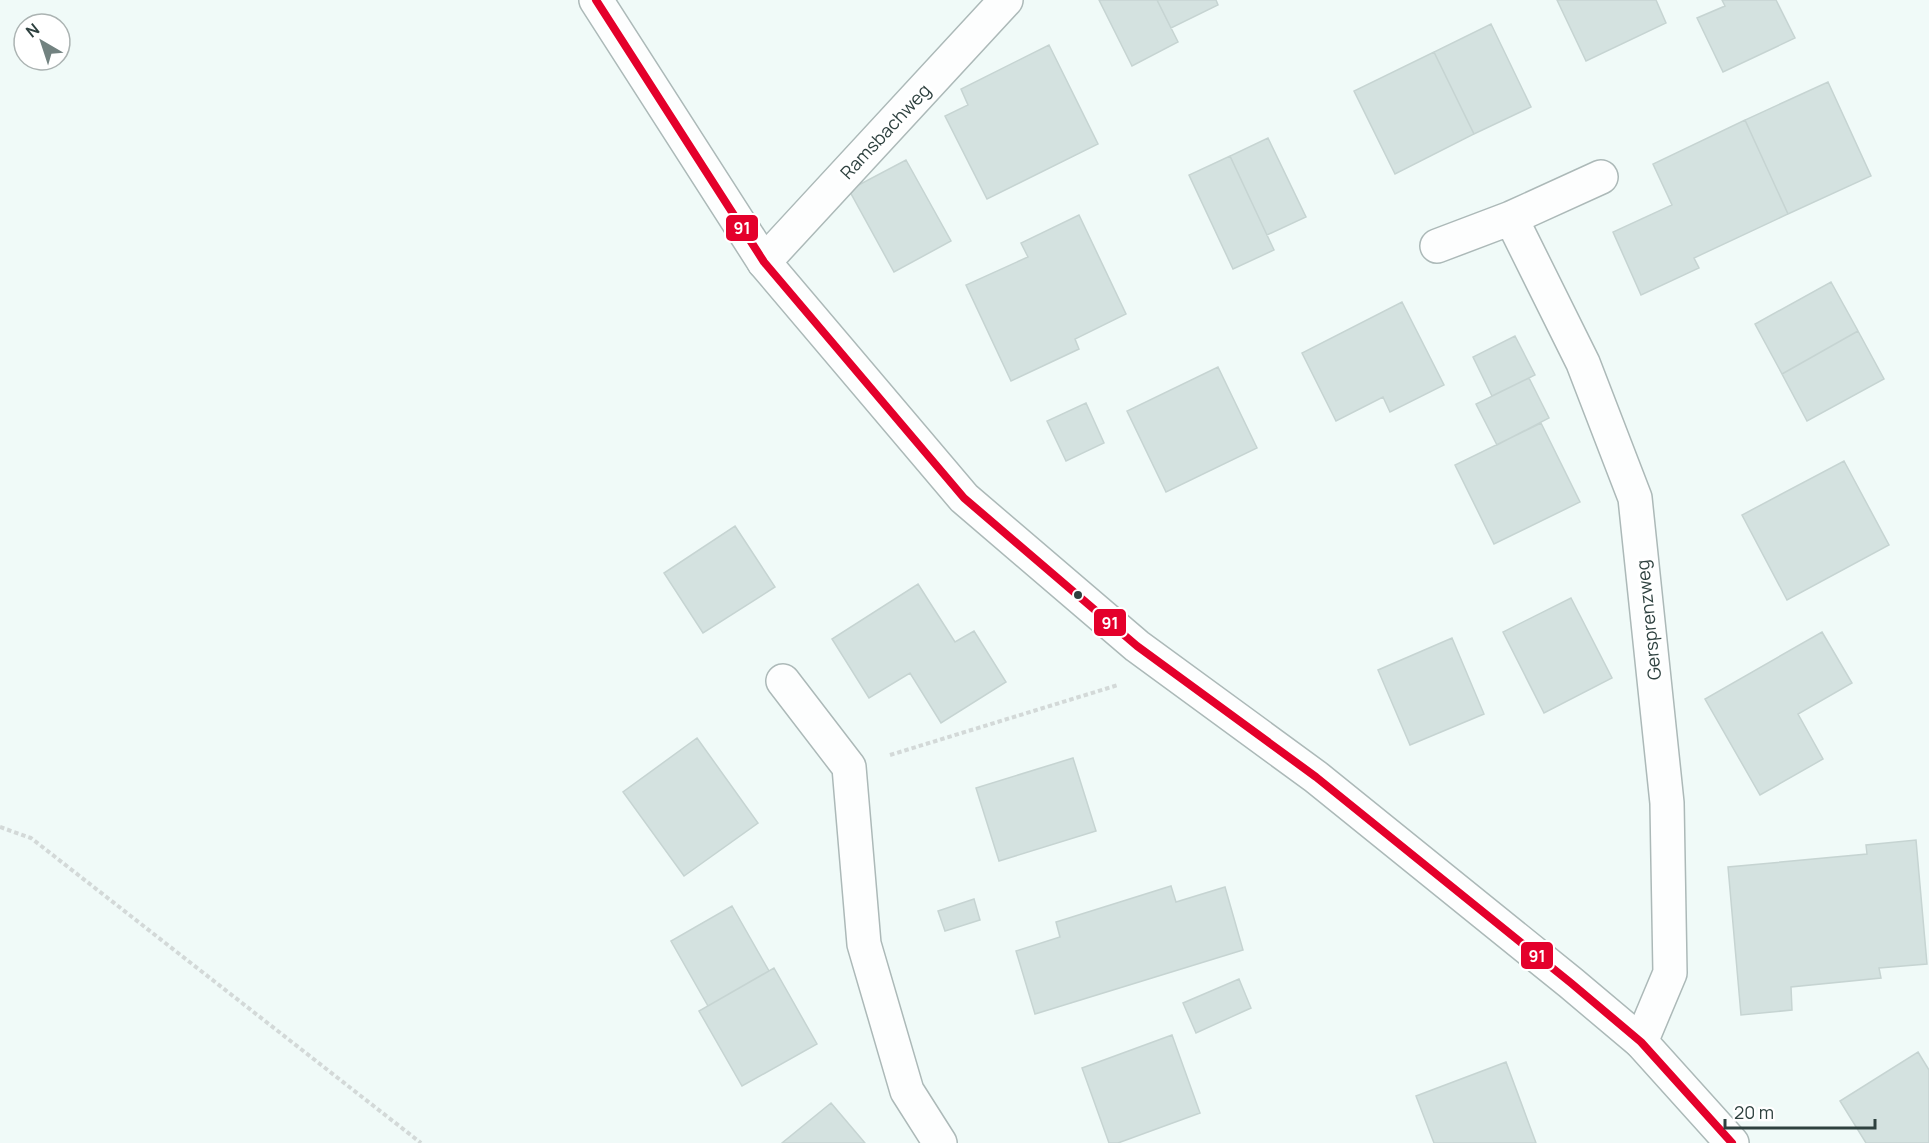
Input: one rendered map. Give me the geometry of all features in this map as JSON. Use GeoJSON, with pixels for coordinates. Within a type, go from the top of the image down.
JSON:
{"type":"FeatureCollection","features":[{"type":"Feature","properties":{"kind":"street"},"geometry":{"type":"LineString","coordinates":[[596,0],[764,262],[964,498],[1137,646],[1316,777],[1641,1042],[1732,1143]]}},
{"type":"Feature","properties":{"kind":"street","name":"Ramsbachweg"},"geometry":{"type":"LineString","coordinates":[[764,262],[1006,0]]}},
{"type":"Feature","properties":{"kind":"street"},"geometry":{"type":"LineString","coordinates":[[1437,246],[1511,218],[1601,177]]}},
{"type":"Feature","properties":{"kind":"street","name":"Gersprenzweg"},"geometry":{"type":"LineString","coordinates":[[1511,218],[1583,363],[1635,498],[1667,803],[1670,973],[1641,1042]]}},
{"type":"Feature","properties":{"kind":"street"},"geometry":{"type":"LineString","coordinates":[[783,681],[849,767],[864,944],[907,1091],[940,1143]]}},
{"type":"Feature","properties":{"kind":"path"},"geometry":{"type":"LineString","coordinates":[[849,767],[1169,669]]}},
{"type":"Feature","properties":{"kind":"path"},"geometry":{"type":"LineString","coordinates":[[0,827],[31,838],[421,1143]]}},
{"type":"Feature","properties":{"kind":"building"},"geometry":{"type":"Polygon","coordinates":[[[1099,0],[1157,0],[1178,42],[1132,66],[1099,0]]]}},
{"type":"Feature","properties":{"kind":"building"},"geometry":{"type":"Polygon","coordinates":[[[1157,0],[1216,0],[1218,5],[1171,28],[1157,0]]]}},
{"type":"Feature","properties":{"kind":"building"},"geometry":{"type":"Polygon","coordinates":[[[1557,0],[1656,0],[1666,23],[1586,61],[1557,0]]]}},
{"type":"Feature","properties":{"kind":"building"},"geometry":{"type":"Polygon","coordinates":[[[1722,0],[1776,0],[1795,38],[1723,72],[1697,18],[1725,6],[1722,0]]]}},
{"type":"Feature","properties":{"kind":"building"},"geometry":{"type":"Polygon","coordinates":[[[1491,24],[1531,107],[1474,134],[1434,52],[1491,24]]]}},
{"type":"Feature","properties":{"kind":"building"},"geometry":{"type":"Polygon","coordinates":[[[1049,45],[1098,144],[987,199],[945,116],[968,105],[961,89],[1049,45]]]}},
{"type":"Feature","properties":{"kind":"building"},"geometry":{"type":"Polygon","coordinates":[[[1434,52],[1474,134],[1395,174],[1354,91],[1434,52]]]}},
{"type":"Feature","properties":{"kind":"building"},"geometry":{"type":"Polygon","coordinates":[[[1828,82],[1871,176],[1788,214],[1745,120],[1828,82]]]}},
{"type":"Feature","properties":{"kind":"building"},"geometry":{"type":"Polygon","coordinates":[[[1745,120],[1788,214],[1694,258],[1699,268],[1641,295],[1613,232],[1672,205],[1653,164],[1745,120]]]}},
{"type":"Feature","properties":{"kind":"building"},"geometry":{"type":"Polygon","coordinates":[[[1268,138],[1306,217],[1267,235],[1230,156],[1268,138]]]}},
{"type":"Feature","properties":{"kind":"building"},"geometry":{"type":"Polygon","coordinates":[[[1230,156],[1274,250],[1233,269],[1189,175],[1230,156]]]}},
{"type":"Feature","properties":{"kind":"building"},"geometry":{"type":"Polygon","coordinates":[[[906,160],[951,241],[894,272],[849,190],[906,160]]]}},
{"type":"Feature","properties":{"kind":"building"},"geometry":{"type":"Polygon","coordinates":[[[1079,215],[1126,314],[1075,339],[1079,349],[1011,381],[966,285],[1028,257],[1021,243],[1079,215]]]}},
{"type":"Feature","properties":{"kind":"building"},"geometry":{"type":"Polygon","coordinates":[[[1831,282],[1858,331],[1782,374],[1755,324],[1831,282]]]}},
{"type":"Feature","properties":{"kind":"building"},"geometry":{"type":"Polygon","coordinates":[[[1402,302],[1444,385],[1390,412],[1383,397],[1336,421],[1302,353],[1402,302]]]}},
{"type":"Feature","properties":{"kind":"building"},"geometry":{"type":"Polygon","coordinates":[[[1858,331],[1884,379],[1807,421],[1782,374],[1858,331]]]}},
{"type":"Feature","properties":{"kind":"building"},"geometry":{"type":"Polygon","coordinates":[[[1515,336],[1535,375],[1492,396],[1473,357],[1515,336]]]}},
{"type":"Feature","properties":{"kind":"building"},"geometry":{"type":"Polygon","coordinates":[[[1218,367],[1257,448],[1166,492],[1127,411],[1218,367]]]}},
{"type":"Feature","properties":{"kind":"building"},"geometry":{"type":"Polygon","coordinates":[[[1529,378],[1549,418],[1497,445],[1476,404],[1529,378]]]}},
{"type":"Feature","properties":{"kind":"building"},"geometry":{"type":"Polygon","coordinates":[[[1086,403],[1104,443],[1066,461],[1047,421],[1086,403]]]}},
{"type":"Feature","properties":{"kind":"building"},"geometry":{"type":"Polygon","coordinates":[[[1541,423],[1580,502],[1494,544],[1455,465],[1541,423]]]}},
{"type":"Feature","properties":{"kind":"building"},"geometry":{"type":"Polygon","coordinates":[[[1844,461],[1889,545],[1787,600],[1742,515],[1844,461]]]}},
{"type":"Feature","properties":{"kind":"building"},"geometry":{"type":"Polygon","coordinates":[[[735,526],[775,587],[703,633],[664,573],[735,526]]]}},
{"type":"Feature","properties":{"kind":"building"},"geometry":{"type":"Polygon","coordinates":[[[918,584],[955,642],[974,631],[1006,682],[941,723],[910,673],[869,698],[832,639],[918,584]]]}},
{"type":"Feature","properties":{"kind":"building"},"geometry":{"type":"Polygon","coordinates":[[[1571,598],[1612,678],[1544,713],[1503,632],[1571,598]]]}},
{"type":"Feature","properties":{"kind":"building"},"geometry":{"type":"Polygon","coordinates":[[[1822,632],[1852,683],[1798,714],[1823,759],[1760,795],[1705,699],[1822,632]]]}},
{"type":"Feature","properties":{"kind":"building"},"geometry":{"type":"Polygon","coordinates":[[[1452,638],[1484,714],[1410,745],[1378,670],[1452,638]]]}},
{"type":"Feature","properties":{"kind":"building"},"geometry":{"type":"Polygon","coordinates":[[[697,738],[758,823],[684,876],[623,792],[697,738]]]}},
{"type":"Feature","properties":{"kind":"building"},"geometry":{"type":"Polygon","coordinates":[[[1073,758],[1096,831],[999,861],[976,788],[1073,758]]]}},
{"type":"Feature","properties":{"kind":"building"},"geometry":{"type":"Polygon","coordinates":[[[1916,840],[1927,964],[1879,968],[1881,978],[1791,987],[1792,1010],[1741,1015],[1728,867],[1867,854],[1866,845],[1916,840]]]}},
{"type":"Feature","properties":{"kind":"building"},"geometry":{"type":"Polygon","coordinates":[[[1171,886],[1176,902],[1225,887],[1243,950],[1035,1014],[1016,951],[1060,937],[1056,922],[1171,886]]]}},
{"type":"Feature","properties":{"kind":"building"},"geometry":{"type":"Polygon","coordinates":[[[974,899],[980,920],[945,931],[938,911],[974,899]]]}},
{"type":"Feature","properties":{"kind":"building"},"geometry":{"type":"Polygon","coordinates":[[[732,906],[769,971],[708,1006],[671,941],[732,906]]]}},
{"type":"Feature","properties":{"kind":"building"},"geometry":{"type":"Polygon","coordinates":[[[774,968],[817,1044],[742,1086],[699,1011],[774,968]]]}},
{"type":"Feature","properties":{"kind":"building"},"geometry":{"type":"Polygon","coordinates":[[[1239,979],[1251,1008],[1196,1033],[1183,1003],[1239,979]]]}},
{"type":"Feature","properties":{"kind":"building"},"geometry":{"type":"Polygon","coordinates":[[[1172,1035],[1200,1113],[1118,1143],[1109,1143],[1082,1068],[1172,1035]]]}},
{"type":"Feature","properties":{"kind":"building"},"geometry":{"type":"Polygon","coordinates":[[[1918,1052],[1929,1070],[1929,1143],[1866,1143],[1840,1101],[1918,1052]]]}},
{"type":"Feature","properties":{"kind":"building"},"geometry":{"type":"Polygon","coordinates":[[[1506,1062],[1536,1143],[1434,1143],[1416,1096],[1506,1062]]]}},
{"type":"Feature","properties":{"kind":"building"},"geometry":{"type":"Polygon","coordinates":[[[831,1103],[865,1143],[782,1143],[831,1103]]]}},
{"type":"Feature","properties":{"kind":"transit line","name":"91"},"geometry":{"type":"LineString","coordinates":[[596,0],[764,262],[964,498],[1137,646],[1316,777],[1571,983],[1641,1042],[1732,1143]]}}]}
